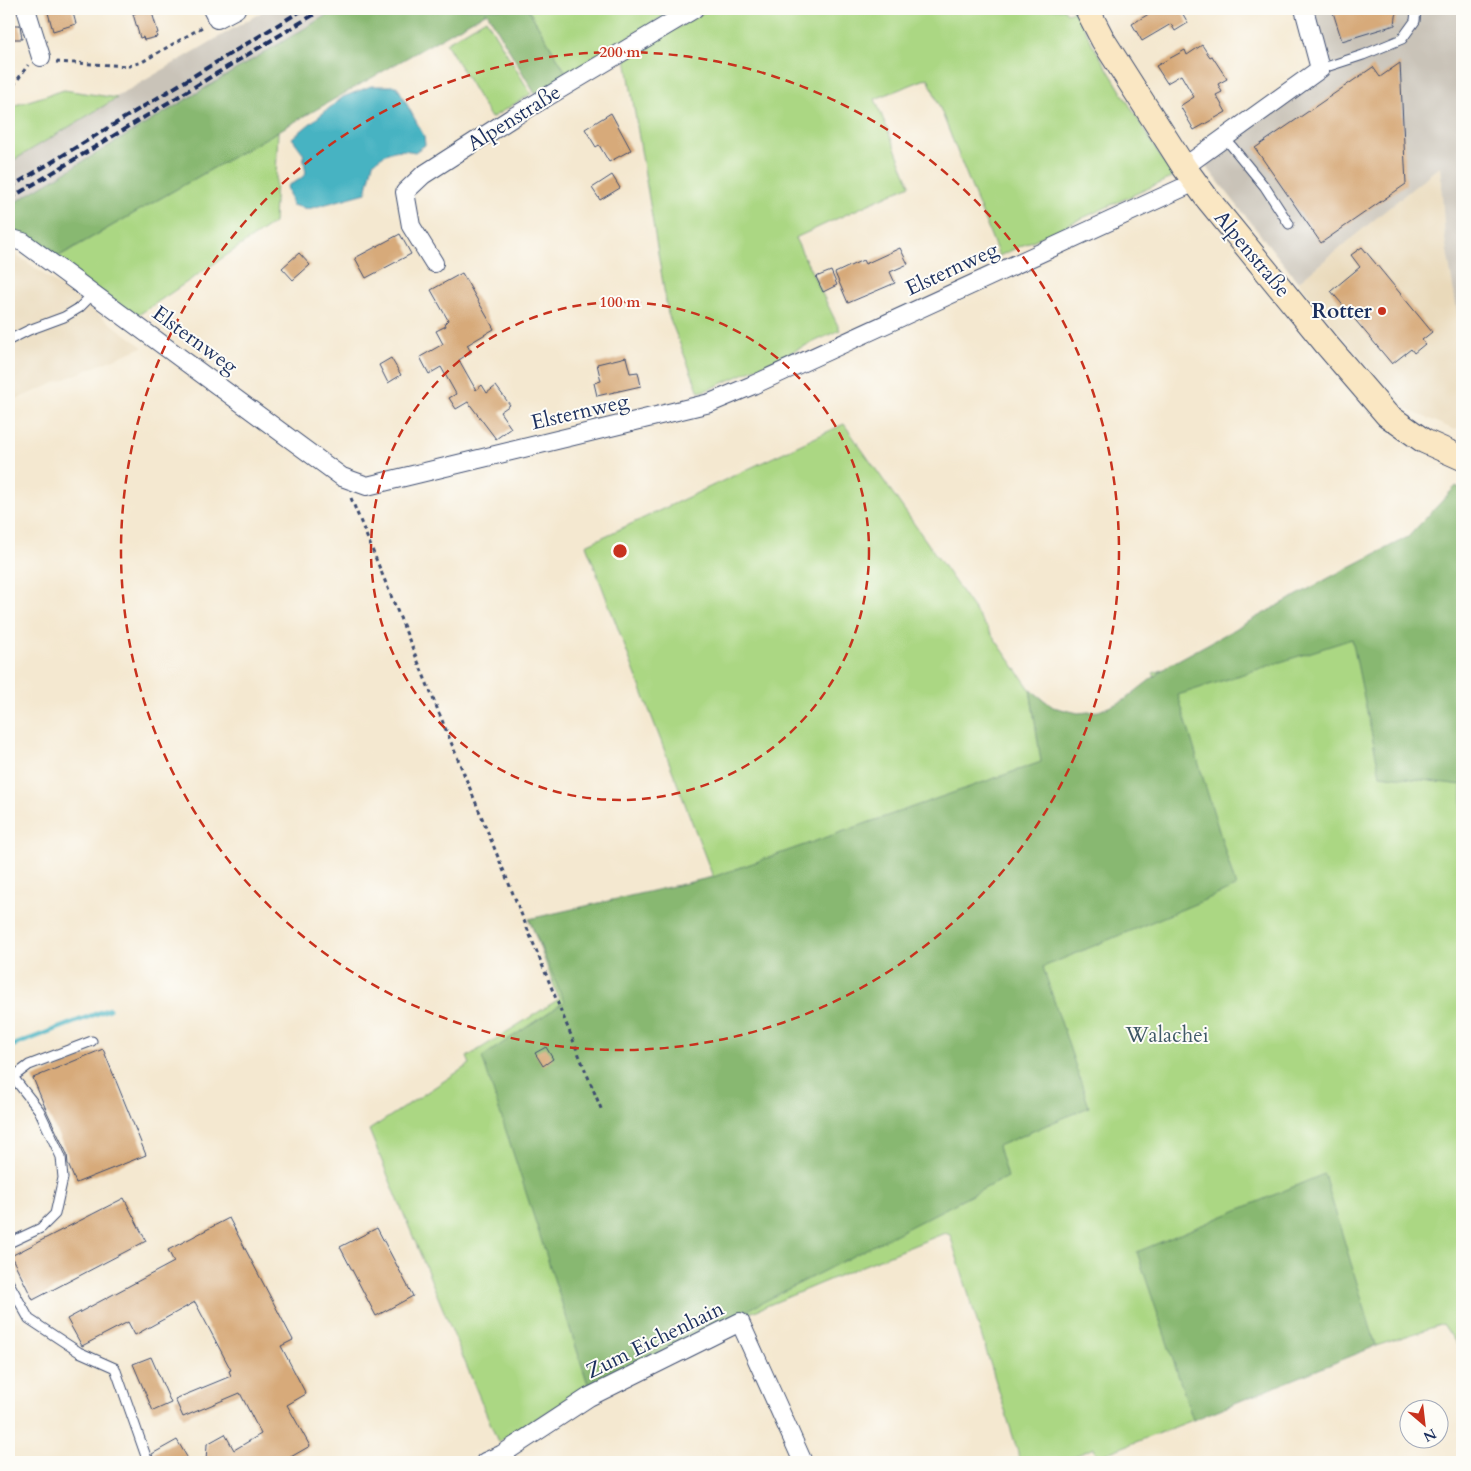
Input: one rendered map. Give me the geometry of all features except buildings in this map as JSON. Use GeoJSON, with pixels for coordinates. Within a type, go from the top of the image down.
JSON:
{"type":"FeatureCollection","features":[{"type":"Feature","properties":{"kind":"street"},"geometry":{"type":"LineString","coordinates":[[26,9],[40,53]]}},
{"type":"Feature","properties":{"kind":"street"},"geometry":{"type":"LineString","coordinates":[[214,14],[236,9]]}},
{"type":"Feature","properties":{"kind":"street","name":"Alpenstraße"},"geometry":{"type":"LineString","coordinates":[[434,263],[411,226],[405,192],[423,174],[515,116],[694,9]]}},
{"type":"Feature","properties":{"kind":"street","name":"Alpenstraße"},"geometry":{"type":"LineString","coordinates":[[1087,9],[1103,40],[1189,175],[1288,298],[1387,415],[1424,441],[1462,458]]}},
{"type":"Feature","properties":{"kind":"street"},"geometry":{"type":"LineString","coordinates":[[1304,9],[1320,69]]}},
{"type":"Feature","properties":{"kind":"street","name":"Elsternweg"},"geometry":{"type":"LineString","coordinates":[[9,238],[23,242],[342,477],[367,486],[710,403],[753,385],[1189,175],[1225,138],[1320,69]]}},
{"type":"Feature","properties":{"kind":"street","name":"Zum Eichenhain"},"geometry":{"type":"LineString","coordinates":[[486,1462],[500,1455],[589,1397],[740,1322],[803,1462]]}},
{"type":"Feature","properties":{"kind":"lane"},"geometry":{"type":"LineString","coordinates":[[1320,69],[1363,55],[1402,39],[1415,21],[1416,9]]}},
{"type":"Feature","properties":{"kind":"lane"},"geometry":{"type":"LineString","coordinates":[[1225,138],[1265,187],[1289,224]]}},
{"type":"Feature","properties":{"kind":"lane"},"geometry":{"type":"LineString","coordinates":[[9,340],[29,330],[64,318],[79,308],[93,294]]}},
{"type":"Feature","properties":{"kind":"lane"},"geometry":{"type":"LineString","coordinates":[[9,1243],[41,1228],[55,1214],[63,1178],[61,1157],[39,1110],[11,1078],[29,1065],[92,1041]]}},
{"type":"Feature","properties":{"kind":"lane"},"geometry":{"type":"LineString","coordinates":[[9,1283],[29,1319],[79,1352],[114,1368],[148,1462]]}},
{"type":"Feature","properties":{"kind":"path"},"geometry":{"type":"LineString","coordinates":[[9,92],[40,53],[55,62],[128,66],[142,62],[214,14]]}},
{"type":"Feature","properties":{"kind":"path"},"geometry":{"type":"LineString","coordinates":[[342,477],[602,1111]]}},
{"type":"Feature","properties":{"kind":"shaded area"},"geometry":{"type":"Polygon","coordinates":[[[267,9],[337,9],[9,206],[9,163],[106,103],[267,9]]]}},
{"type":"Feature","properties":{"kind":"shaded area"},"geometry":{"type":"Polygon","coordinates":[[[1308,9],[1462,9],[1462,341],[1445,239],[1440,166],[1298,282],[1202,161],[1322,69],[1308,9]]]}},
{"type":"Feature","properties":{"kind":"shaded area"},"geometry":{"type":"Polygon","coordinates":[[[1440,165],[1445,239],[1462,341],[1462,426],[1455,430],[1399,406],[1298,282],[1440,165]]]}},
{"type":"Feature","properties":{"kind":"shaded area"},"geometry":{"type":"Polygon","coordinates":[[[9,249],[143,347],[9,402],[9,249]]]}},
{"type":"Feature","properties":{"kind":"green space"},"geometry":{"type":"Polygon","coordinates":[[[337,9],[528,9],[567,74],[535,94],[487,12],[54,259],[9,226],[9,206],[337,9]]]}},
{"type":"Feature","properties":{"kind":"green space"},"geometry":{"type":"Polygon","coordinates":[[[528,9],[676,9],[567,74],[528,9]]]}},
{"type":"Feature","properties":{"kind":"green space"},"geometry":{"type":"Polygon","coordinates":[[[709,9],[1064,9],[1067,13],[1075,10],[1093,45],[1173,177],[999,256],[928,78],[875,99],[910,185],[795,238],[840,330],[710,389],[699,392],[668,314],[626,59],[709,9]]]}},
{"type":"Feature","properties":{"kind":"green space"},"geometry":{"type":"Polygon","coordinates":[[[486,19],[531,94],[491,118],[446,43],[486,19]]]}},
{"type":"Feature","properties":{"kind":"green space"},"geometry":{"type":"Polygon","coordinates":[[[64,90],[117,98],[9,163],[9,107],[64,90]]]}},
{"type":"Feature","properties":{"kind":"green space"},"geometry":{"type":"Polygon","coordinates":[[[278,131],[274,223],[134,318],[54,259],[278,131]]]}},
{"type":"Feature","properties":{"kind":"green space","name":"Walachei"},"geometry":{"type":"Polygon","coordinates":[[[844,424],[1030,689],[1042,762],[721,875],[1179,717],[1153,673],[1462,568],[1462,1352],[1443,1324],[1376,1346],[1373,1336],[1190,1410],[1193,1420],[1097,1457],[1094,1448],[1060,1462],[1021,1462],[950,1235],[945,1233],[709,1330],[570,1328],[589,1387],[498,1442],[369,1130],[470,1064],[467,1057],[559,999],[532,926],[713,877],[586,545],[844,424]]]}},
{"type":"Feature","properties":{"kind":"green space"},"geometry":{"type":"Polygon","coordinates":[[[1456,486],[1462,489],[1462,785],[1380,775],[1352,639],[1178,695],[1236,887],[1043,967],[1089,1107],[998,1146],[1007,1177],[738,1315],[589,1387],[482,1057],[564,1002],[529,919],[713,877],[1041,762],[1030,689],[1053,707],[1078,713],[1099,711],[1123,701],[1169,665],[1408,537],[1456,486]]]}},
{"type":"Feature","properties":{"kind":"green space"},"geometry":{"type":"Polygon","coordinates":[[[1324,1174],[1376,1346],[1193,1420],[1137,1252],[1324,1174]]]}},
{"type":"Feature","properties":{"kind":"water"},"geometry":{"type":"Polygon","coordinates":[[[371,86],[397,86],[424,136],[425,145],[415,152],[403,150],[392,152],[373,163],[366,193],[308,209],[292,205],[287,186],[306,174],[303,153],[292,138],[343,97],[371,86]]]}},
{"type":"Feature","properties":{"kind":"waterway"},"geometry":{"type":"LineString","coordinates":[[9,1047],[109,1009]]}},
{"type":"Feature","properties":{"kind":"railway"},"geometry":{"type":"LineString","coordinates":[[9,188],[304,9]]}},
{"type":"Feature","properties":{"kind":"railway"},"geometry":{"type":"LineString","coordinates":[[9,199],[323,9]]}},
{"type":"Feature","properties":{"kind":"place","name":"Rotter"},"geometry":{"type":"Point","coordinates":[1382,311]}}]}
